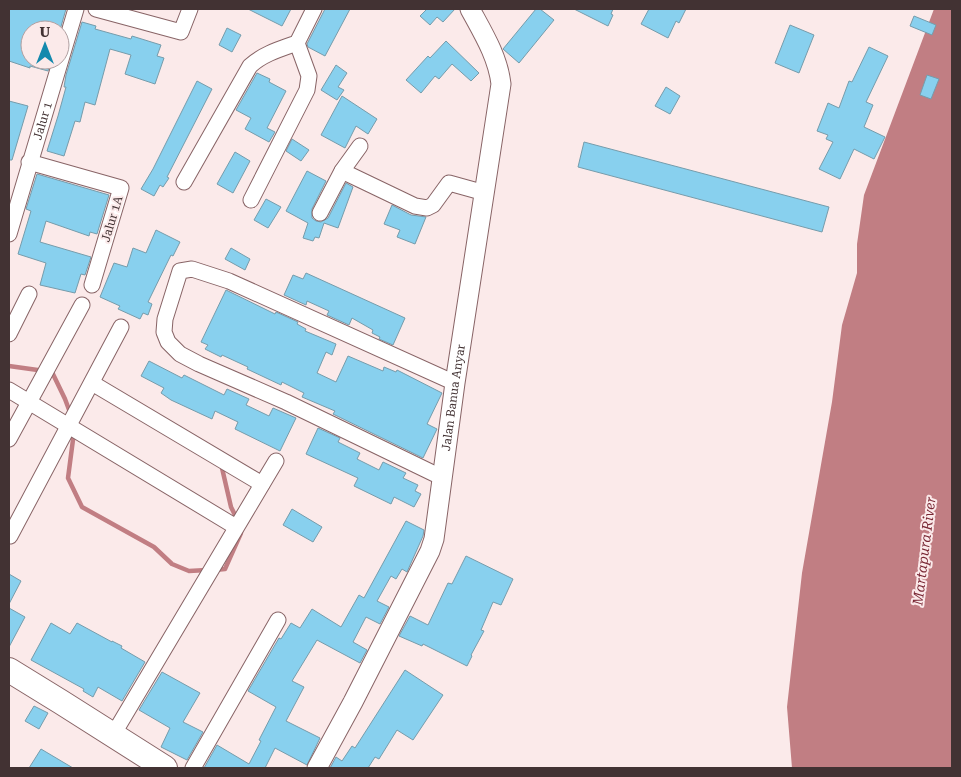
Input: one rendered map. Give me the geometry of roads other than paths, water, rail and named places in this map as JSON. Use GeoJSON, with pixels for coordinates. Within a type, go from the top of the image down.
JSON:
{"type":"FeatureCollection","features":[{"type":"Feature","properties":{"kind":"main road"},"geometry":{"type":"LineString","coordinates":[[9,670],[165,768]]}},
{"type":"Feature","properties":{"kind":"street","name":"Jalur 1"},"geometry":{"type":"LineString","coordinates":[[9,234],[76,9]]}},
{"type":"Feature","properties":{"kind":"street"},"geometry":{"type":"LineString","coordinates":[[96,9],[181,32],[190,9]]}},
{"type":"Feature","properties":{"kind":"street"},"geometry":{"type":"LineString","coordinates":[[184,182],[250,66],[257,59],[297,43],[314,9]]}},
{"type":"Feature","properties":{"kind":"street","name":"Jalan Banua Anyar"},"geometry":{"type":"LineString","coordinates":[[317,768],[430,551],[437,524],[455,383],[501,84],[500,70],[493,53],[470,9]]}},
{"type":"Feature","properties":{"kind":"street"},"geometry":{"type":"LineString","coordinates":[[251,200],[307,90],[309,76],[297,43]]}},
{"type":"Feature","properties":{"kind":"street"},"geometry":{"type":"LineString","coordinates":[[320,213],[342,171],[360,146]]}},
{"type":"Feature","properties":{"kind":"street","name":"Jalur 1A"},"geometry":{"type":"LineString","coordinates":[[29,162],[121,188],[92,285]]}},
{"type":"Feature","properties":{"kind":"street"},"geometry":{"type":"LineString","coordinates":[[342,171],[422,208],[433,206],[449,183],[485,193]]}},
{"type":"Feature","properties":{"kind":"street"},"geometry":{"type":"LineString","coordinates":[[443,478],[286,402],[187,358],[168,342],[164,332],[165,319],[180,271],[192,269],[229,280],[455,383]]}},
{"type":"Feature","properties":{"kind":"street"},"geometry":{"type":"LineString","coordinates":[[9,334],[29,294]]}},
{"type":"Feature","properties":{"kind":"street"},"geometry":{"type":"LineString","coordinates":[[9,439],[82,305]]}},
{"type":"Feature","properties":{"kind":"street"},"geometry":{"type":"LineString","coordinates":[[10,536],[122,327]]}},
{"type":"Feature","properties":{"kind":"street"},"geometry":{"type":"LineString","coordinates":[[92,383],[262,484]]}},
{"type":"Feature","properties":{"kind":"street"},"geometry":{"type":"LineString","coordinates":[[9,390],[236,527]]}},
{"type":"Feature","properties":{"kind":"street"},"geometry":{"type":"LineString","coordinates":[[113,735],[276,460]]}},
{"type":"Feature","properties":{"kind":"street"},"geometry":{"type":"LineString","coordinates":[[193,768],[278,620]]}},
{"type":"Feature","properties":{"kind":"water","name":"Martapura River"},"geometry":{"type":"Polygon","coordinates":[[[934,9],[952,9],[952,768],[792,768],[787,707],[802,573],[832,402],[842,325],[857,273],[857,244],[864,195],[934,9]]]}},
{"type":"Feature","properties":{"kind":"waterway"},"geometry":{"type":"LineString","coordinates":[[9,366],[52,372],[71,415]]}},
{"type":"Feature","properties":{"kind":"waterway"},"geometry":{"type":"LineString","coordinates":[[74,432],[68,478],[82,507],[154,547],[172,564],[189,571],[207,570]]}},
{"type":"Feature","properties":{"kind":"waterway"},"geometry":{"type":"LineString","coordinates":[[222,468],[231,507],[237,519]]}},
{"type":"Feature","properties":{"kind":"waterway"},"geometry":{"type":"LineString","coordinates":[[215,570],[225,569],[241,533]]}}]}
